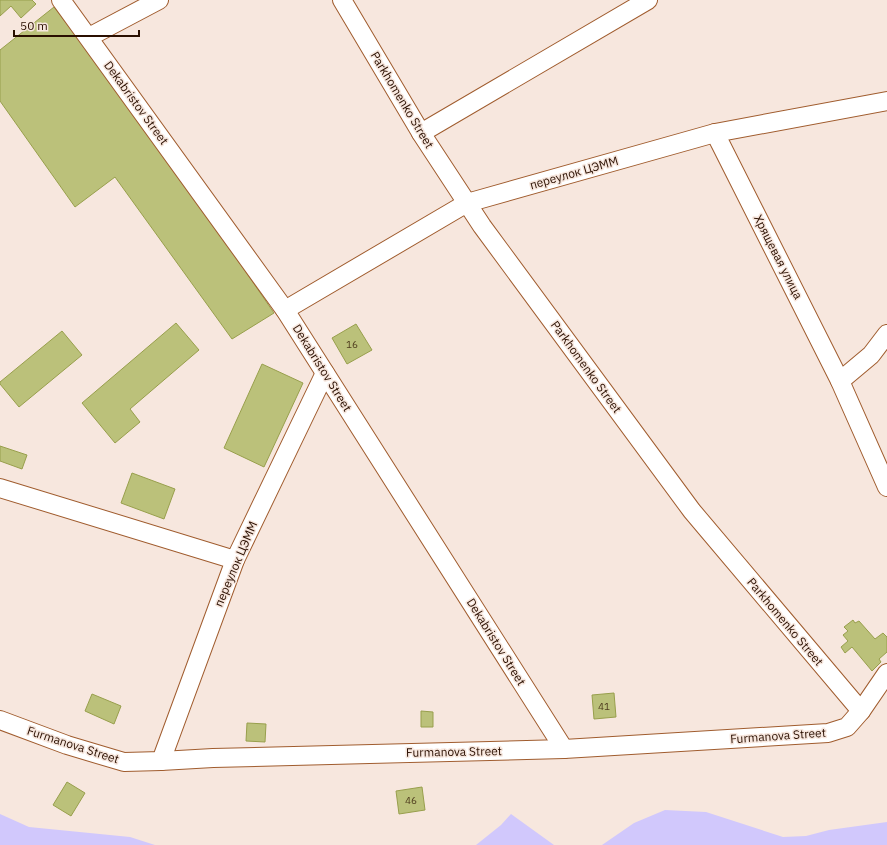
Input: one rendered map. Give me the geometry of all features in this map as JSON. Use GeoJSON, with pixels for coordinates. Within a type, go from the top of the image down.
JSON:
{"type":"FeatureCollection","features":[{"type":"Feature","properties":{"kind":"street","name":"Dekabristov Street"},"geometry":{"type":"LineString","coordinates":[[62,0],[285,310],[564,749]]}},
{"type":"Feature","properties":{"kind":"street"},"geometry":{"type":"LineString","coordinates":[[89,37],[160,0]]}},
{"type":"Feature","properties":{"kind":"street","name":"Parkhomenko Street"},"geometry":{"type":"LineString","coordinates":[[342,0],[421,133],[482,226],[692,512],[860,711]]}},
{"type":"Feature","properties":{"kind":"street"},"geometry":{"type":"LineString","coordinates":[[421,133],[648,0]]}},
{"type":"Feature","properties":{"kind":"street","name":"переулок ЦЭММ"},"geometry":{"type":"LineString","coordinates":[[285,310],[467,203],[715,133],[887,101]]}},
{"type":"Feature","properties":{"kind":"street","name":"Хрящевая улица"},"geometry":{"type":"LineString","coordinates":[[715,133],[840,381],[887,486]]}},
{"type":"Feature","properties":{"kind":"street"},"geometry":{"type":"LineString","coordinates":[[840,381],[871,356],[887,334]]}},
{"type":"Feature","properties":{"kind":"street","name":"переулок ЦЭММ"},"geometry":{"type":"LineString","coordinates":[[162,762],[235,560],[325,373]]}},
{"type":"Feature","properties":{"kind":"street"},"geometry":{"type":"LineString","coordinates":[[0,488],[235,560]]}},
{"type":"Feature","properties":{"kind":"street","name":"Furmanova Street"},"geometry":{"type":"LineString","coordinates":[[0,720],[67,745],[124,762],[162,762],[213,758],[564,749],[828,733],[847,727],[887,673]]}},
{"type":"Feature","properties":{"kind":"shaded area"},"geometry":{"type":"Polygon","coordinates":[[[665,810],[706,812],[783,837],[806,836],[829,830],[887,822],[887,845],[602,845],[634,823],[665,810]]]}},
{"type":"Feature","properties":{"kind":"shaded area"},"geometry":{"type":"Polygon","coordinates":[[[0,814],[29,827],[130,837],[155,845],[0,845],[0,814]]]}},
{"type":"Feature","properties":{"kind":"shaded area"},"geometry":{"type":"Polygon","coordinates":[[[511,814],[554,845],[476,845],[501,825],[511,814]]]}},
{"type":"Feature","properties":{"kind":"building"},"geometry":{"type":"Polygon","coordinates":[[[0,0],[32,0],[36,4],[21,18],[11,6],[0,16],[0,0]]]}},
{"type":"Feature","properties":{"kind":"building"},"geometry":{"type":"Polygon","coordinates":[[[54,7],[157,142],[274,313],[232,339],[115,177],[75,207],[0,101],[0,50],[54,7]]]}},
{"type":"Feature","properties":{"kind":"building"},"geometry":{"type":"Polygon","coordinates":[[[176,323],[199,350],[130,409],[140,422],[115,443],[82,403],[176,323]]]}},
{"type":"Feature","properties":{"kind":"building"},"geometry":{"type":"Polygon","coordinates":[[[356,324],[372,350],[347,364],[332,338],[356,324]]]}},
{"type":"Feature","properties":{"kind":"building"},"geometry":{"type":"Polygon","coordinates":[[[62,331],[82,355],[19,407],[0,384],[0,382],[62,331]]]}},
{"type":"Feature","properties":{"kind":"building"},"geometry":{"type":"Polygon","coordinates":[[[262,364],[303,383],[264,467],[224,448],[262,364]]]}},
{"type":"Feature","properties":{"kind":"building"},"geometry":{"type":"Polygon","coordinates":[[[0,446],[27,455],[22,469],[0,461],[0,446]]]}},
{"type":"Feature","properties":{"kind":"building"},"geometry":{"type":"Polygon","coordinates":[[[132,473],[175,489],[164,519],[121,503],[132,473]]]}},
{"type":"Feature","properties":{"kind":"building"},"geometry":{"type":"Polygon","coordinates":[[[853,620],[855,623],[859,621],[875,639],[883,633],[887,637],[887,652],[879,659],[881,662],[872,671],[852,647],[845,653],[841,647],[848,641],[843,635],[848,631],[844,627],[853,620]]]}},
{"type":"Feature","properties":{"kind":"building"},"geometry":{"type":"Polygon","coordinates":[[[614,693],[616,717],[594,719],[592,695],[614,693]]]}},
{"type":"Feature","properties":{"kind":"building"},"geometry":{"type":"Polygon","coordinates":[[[92,694],[121,706],[114,724],[85,711],[92,694]]]}},
{"type":"Feature","properties":{"kind":"building"},"geometry":{"type":"Polygon","coordinates":[[[421,711],[433,712],[433,727],[421,727],[421,711]]]}},
{"type":"Feature","properties":{"kind":"building"},"geometry":{"type":"Polygon","coordinates":[[[247,723],[266,724],[265,742],[246,741],[247,723]]]}},
{"type":"Feature","properties":{"kind":"building"},"geometry":{"type":"Polygon","coordinates":[[[67,782],[85,793],[71,816],[53,805],[67,782]]]}},
{"type":"Feature","properties":{"kind":"building"},"geometry":{"type":"Polygon","coordinates":[[[422,787],[425,810],[399,814],[396,791],[422,787]]]}}]}
